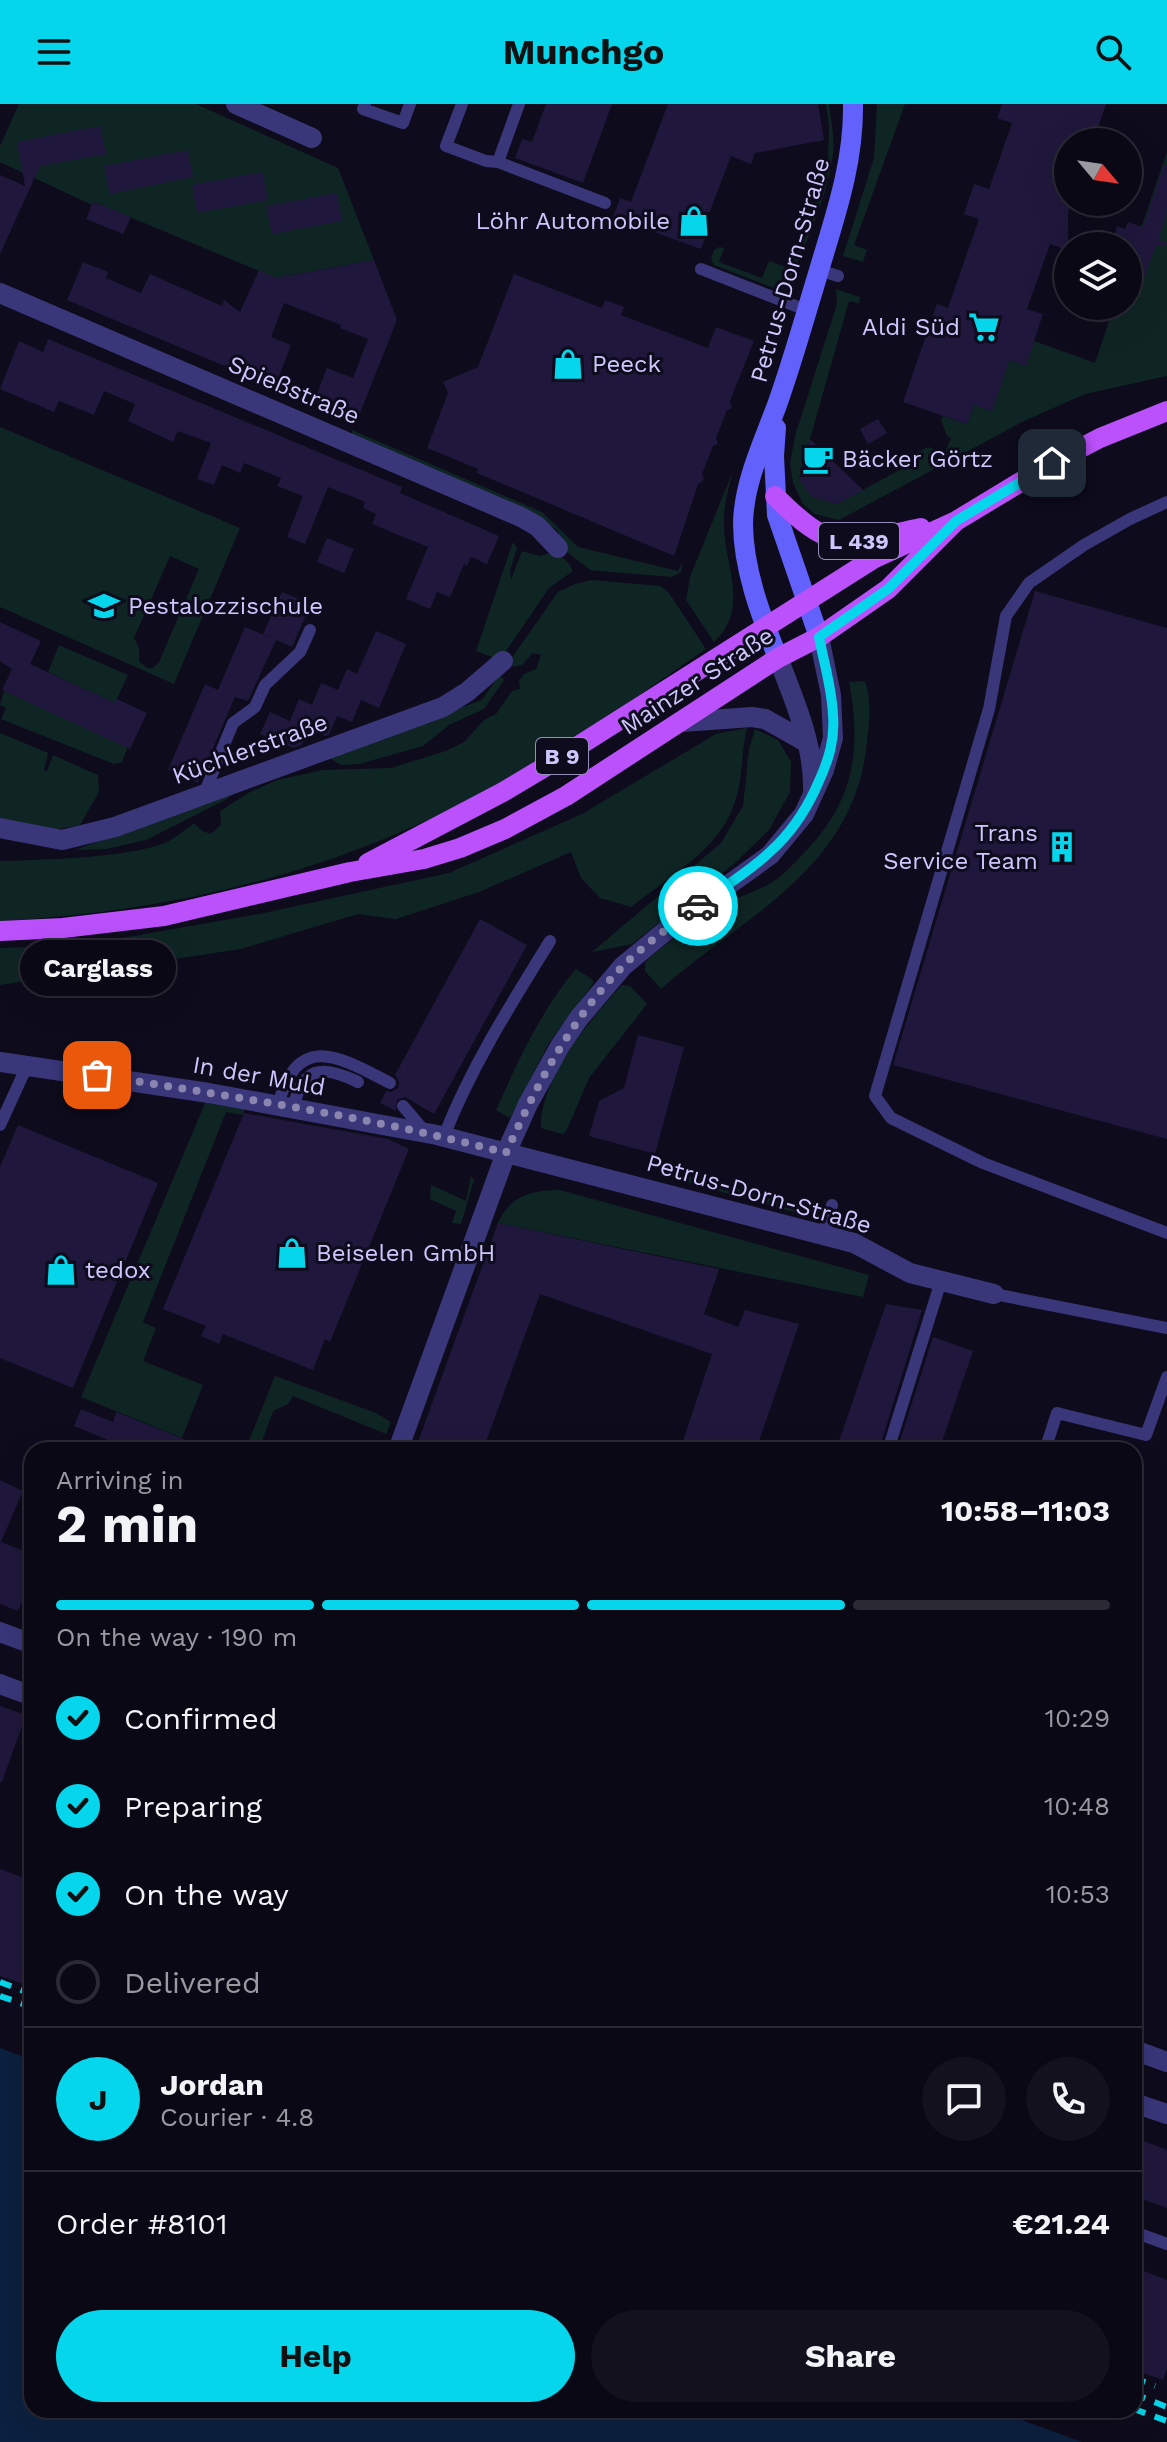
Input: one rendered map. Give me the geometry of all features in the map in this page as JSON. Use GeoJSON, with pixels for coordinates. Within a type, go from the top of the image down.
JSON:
{"type":"FeatureCollection","features":[{"type":"Feature","properties":{"kind":"main road","name":"Petrus-Dorn-Straße"},"geometry":{"type":"LineString","coordinates":[[778,658],[752,580],[743,523],[748,489],[806,310],[828,273],[852,147],[853,104]]}},
{"type":"Feature","properties":{"kind":"main road","name":"Petrus-Dorn-Straße"},"geometry":{"type":"LineString","coordinates":[[778,402],[775,496],[783,536],[819,637]]}},
{"type":"Feature","properties":{"kind":"main road","name":"Mainzer Straße"},"geometry":{"type":"LineString","coordinates":[[350,872],[515,785],[873,559],[956,521],[1100,438],[1167,411]]}},
{"type":"Feature","properties":{"kind":"main road","name":"L 439"},"geometry":{"type":"LineString","coordinates":[[775,496],[808,527],[840,542],[854,542],[956,521]]}},
{"type":"Feature","properties":{"kind":"main road","name":"Mainzer Straße"},"geometry":{"type":"LineString","coordinates":[[0,931],[63,928],[164,916],[350,872],[424,859],[505,829],[566,796],[778,658],[819,637],[888,589],[956,521]]}},
{"type":"Feature","properties":{"kind":"street"},"geometry":{"type":"LineString","coordinates":[[236,104],[312,138]]}},
{"type":"Feature","properties":{"kind":"street","name":"Spießstraße"},"geometry":{"type":"LineString","coordinates":[[0,293],[521,517],[537,526],[558,548]]}},
{"type":"Feature","properties":{"kind":"street","name":"Petrus-Dorn-Straße"},"geometry":{"type":"LineString","coordinates":[[401,1442],[506,1153],[545,1072],[579,1018],[623,966],[646,946],[770,855],[792,830],[812,797],[833,738],[831,695],[819,637]]}},
{"type":"Feature","properties":{"kind":"street","name":"Petrus-Dorn-Straße"},"geometry":{"type":"LineString","coordinates":[[778,658],[806,742],[812,769],[812,797]]}},
{"type":"Feature","properties":{"kind":"street","name":"Küchlerstraße"},"geometry":{"type":"LineString","coordinates":[[0,828],[62,840],[115,827],[443,707],[467,692],[503,661]]}},
{"type":"Feature","properties":{"kind":"street"},"geometry":{"type":"LineString","coordinates":[[682,722],[752,717],[765,719],[806,742]]}},
{"type":"Feature","properties":{"kind":"street","name":"In der Muld"},"geometry":{"type":"LineString","coordinates":[[0,1062],[209,1093],[435,1135],[506,1153]]}},
{"type":"Feature","properties":{"kind":"street","name":"Petrus-Dorn-Straße"},"geometry":{"type":"LineString","coordinates":[[506,1153],[854,1243],[910,1273],[994,1294]]}},
{"type":"Feature","properties":{"kind":"street"},"geometry":{"type":"LineString","coordinates":[[0,1632],[24,1641]]}},
{"type":"Feature","properties":{"kind":"street"},"geometry":{"type":"LineString","coordinates":[[0,1684],[24,1693]]}},
{"type":"Feature","properties":{"kind":"street"},"geometry":{"type":"LineString","coordinates":[[1142,2053],[1167,2062]]}},
{"type":"Feature","properties":{"kind":"street"},"geometry":{"type":"LineString","coordinates":[[1142,2106],[1167,2114]]}},
{"type":"Feature","properties":{"kind":"lane"},"geometry":{"type":"LineString","coordinates":[[365,104],[363,109],[403,123],[410,104]]}},
{"type":"Feature","properties":{"kind":"lane"},"geometry":{"type":"LineString","coordinates":[[462,104],[446,146],[486,161],[498,162],[605,203]]}},
{"type":"Feature","properties":{"kind":"lane"},"geometry":{"type":"LineString","coordinates":[[498,162],[519,104]]}},
{"type":"Feature","properties":{"kind":"lane"},"geometry":{"type":"LineString","coordinates":[[701,269],[806,310]]}},
{"type":"Feature","properties":{"kind":"lane"},"geometry":{"type":"LineString","coordinates":[[1167,502],[1084,545],[1029,583],[1006,616],[989,709],[875,1096],[891,1118],[983,1163],[1167,1233]]}},
{"type":"Feature","properties":{"kind":"lane"},"geometry":{"type":"LineString","coordinates":[[204,794],[233,723],[255,707],[265,685],[300,652],[310,630]]}},
{"type":"Feature","properties":{"kind":"lane"},"geometry":{"type":"LineString","coordinates":[[403,1106],[435,1135],[550,941]]}},
{"type":"Feature","properties":{"kind":"lane"},"geometry":{"type":"LineString","coordinates":[[286,1108],[289,1075],[297,1066],[316,1058],[338,1057],[390,1083]]}},
{"type":"Feature","properties":{"kind":"lane"},"geometry":{"type":"LineString","coordinates":[[0,1125],[27,1066]]}},
{"type":"Feature","properties":{"kind":"lane"},"geometry":{"type":"LineString","coordinates":[[286,1108],[301,1083],[312,1074],[335,1071],[358,1082]]}},
{"type":"Feature","properties":{"kind":"lane"},"geometry":{"type":"LineString","coordinates":[[823,1235],[832,1205]]}},
{"type":"Feature","properties":{"kind":"lane"},"geometry":{"type":"LineString","coordinates":[[891,1442],[941,1281]]}},
{"type":"Feature","properties":{"kind":"lane"},"geometry":{"type":"LineString","coordinates":[[994,1294],[1167,1328]]}},
{"type":"Feature","properties":{"kind":"lane"},"geometry":{"type":"LineString","coordinates":[[1048,1442],[1057,1413],[1146,1435],[1167,1377]]}},
{"type":"Feature","properties":{"kind":"lane"},"geometry":{"type":"LineString","coordinates":[[1142,2235],[1167,2244]]}},
{"type":"Feature","properties":{"kind":"green space"},"geometry":{"type":"Polygon","coordinates":[[[19,104],[196,104],[338,168],[374,260],[276,278],[94,202],[92,205],[0,162],[0,146],[19,104]]]}},
{"type":"Feature","properties":{"kind":"green space"},"geometry":{"type":"Polygon","coordinates":[[[826,104],[829,104],[833,135],[830,170],[815,221],[788,286],[779,290],[714,265],[711,259],[714,250],[719,247],[724,248],[719,262],[762,278],[769,261],[791,269],[828,164],[826,104]]]}},
{"type":"Feature","properties":{"kind":"green space"},"geometry":{"type":"Polygon","coordinates":[[[877,104],[905,104],[854,245],[867,250],[863,262],[843,256],[874,158],[877,104]]]}},
{"type":"Feature","properties":{"kind":"green space"},"geometry":{"type":"Polygon","coordinates":[[[1167,152],[1167,376],[1085,394],[1024,421],[839,520],[815,514],[803,504],[793,483],[790,463],[795,436],[837,304],[836,289],[860,297],[859,303],[849,301],[799,478],[812,497],[837,504],[918,460],[915,454],[928,447],[945,453],[951,438],[947,436],[941,420],[943,416],[967,424],[974,405],[992,411],[1009,360],[1026,366],[1034,341],[1095,363],[1109,320],[1142,320],[1140,232],[1167,152]]]}},
{"type":"Feature","properties":{"kind":"green space"},"geometry":{"type":"Polygon","coordinates":[[[0,427],[240,528],[174,684],[0,607],[0,427]],[[170,556],[134,638],[139,648],[139,661],[147,668],[153,668],[159,662],[199,569],[170,556]]]}},
{"type":"Feature","properties":{"kind":"green space"},"geometry":{"type":"Polygon","coordinates":[[[352,430],[542,512],[578,547],[678,571],[682,562],[681,572],[672,577],[590,570],[562,548],[558,531],[540,518],[352,437],[352,430]]]}},
{"type":"Feature","properties":{"kind":"green space"},"geometry":{"type":"Polygon","coordinates":[[[733,471],[724,521],[733,602],[725,629],[714,642],[686,600],[690,577],[733,471]]]}},
{"type":"Feature","properties":{"kind":"green space"},"geometry":{"type":"Polygon","coordinates":[[[513,542],[517,548],[510,571],[511,580],[522,551],[540,556],[557,551],[573,571],[549,588],[500,660],[476,651],[513,542]]]}},
{"type":"Feature","properties":{"kind":"green space"},"geometry":{"type":"Polygon","coordinates":[[[592,580],[660,586],[669,593],[706,649],[611,715],[514,776],[453,808],[329,860],[201,895],[69,916],[0,921],[0,861],[86,857],[133,851],[169,841],[194,823],[211,834],[221,825],[220,811],[277,780],[323,770],[391,768],[446,751],[464,742],[484,720],[496,714],[512,691],[520,689],[519,681],[524,674],[536,669],[541,655],[533,653],[522,665],[514,667],[508,663],[558,592],[592,580]]]}},
{"type":"Feature","properties":{"kind":"green space"},"geometry":{"type":"Polygon","coordinates":[[[59,645],[128,675],[115,703],[48,672],[59,645]]]}},
{"type":"Feature","properties":{"kind":"green space"},"geometry":{"type":"Polygon","coordinates":[[[500,674],[504,680],[484,709],[449,725],[423,746],[359,764],[341,765],[328,757],[482,700],[500,674]]]}},
{"type":"Feature","properties":{"kind":"green space"},"geometry":{"type":"Polygon","coordinates":[[[865,681],[869,704],[867,742],[858,786],[842,824],[819,856],[791,885],[661,989],[645,971],[645,962],[711,912],[778,878],[821,833],[844,794],[854,752],[849,682],[865,681]]]}},
{"type":"Feature","properties":{"kind":"green space"},"geometry":{"type":"Polygon","coordinates":[[[4,691],[128,747],[122,762],[114,764],[1,719],[6,708],[0,705],[4,691]]]}},
{"type":"Feature","properties":{"kind":"green space"},"geometry":{"type":"Polygon","coordinates":[[[747,728],[738,793],[728,819],[692,861],[631,907],[600,898],[581,878],[571,852],[479,892],[396,919],[358,914],[241,949],[0,985],[0,948],[58,946],[128,937],[264,913],[449,873],[582,814],[716,734],[747,728]]]}},
{"type":"Feature","properties":{"kind":"green space"},"geometry":{"type":"Polygon","coordinates":[[[755,729],[778,740],[791,762],[790,792],[769,830],[735,863],[632,944],[592,952],[721,843],[743,806],[749,749],[755,729]]]}},
{"type":"Feature","properties":{"kind":"green space"},"geometry":{"type":"Polygon","coordinates":[[[0,733],[48,753],[44,771],[47,771],[53,755],[98,775],[99,792],[80,825],[52,830],[0,818],[0,733]]]}},
{"type":"Feature","properties":{"kind":"green space"},"geometry":{"type":"Polygon","coordinates":[[[239,790],[146,840],[106,849],[75,850],[239,790]]]}},
{"type":"Feature","properties":{"kind":"green space"},"geometry":{"type":"Polygon","coordinates":[[[576,969],[593,980],[593,984],[550,1041],[510,1118],[496,1110],[541,1019],[576,969]]]}},
{"type":"Feature","properties":{"kind":"green space"},"geometry":{"type":"Polygon","coordinates":[[[622,985],[630,986],[647,1004],[589,1078],[566,1132],[562,1134],[541,1128],[548,1090],[557,1071],[582,1033],[622,985]]]}},
{"type":"Feature","properties":{"kind":"green space"},"geometry":{"type":"Polygon","coordinates":[[[206,1101],[245,1109],[243,1115],[226,1112],[143,1322],[156,1328],[143,1361],[203,1385],[182,1438],[81,1397],[206,1101]]]}},
{"type":"Feature","properties":{"kind":"green space"},"geometry":{"type":"Polygon","coordinates":[[[667,1170],[813,1210],[811,1217],[666,1176],[667,1170]]]}},
{"type":"Feature","properties":{"kind":"green space"},"geometry":{"type":"Polygon","coordinates":[[[471,1176],[474,1180],[461,1224],[452,1223],[456,1211],[430,1199],[431,1185],[466,1201],[471,1176]]]}},
{"type":"Feature","properties":{"kind":"green space"},"geometry":{"type":"Polygon","coordinates":[[[560,1190],[869,1275],[863,1297],[498,1223],[509,1206],[523,1196],[560,1190]]]}},
{"type":"Feature","properties":{"kind":"green space"},"geometry":{"type":"Polygon","coordinates":[[[275,1376],[376,1413],[391,1422],[386,1434],[293,1396],[288,1404],[273,1411],[262,1442],[248,1442],[275,1376]]]}},
{"type":"Feature","properties":{"kind":"water"},"geometry":{"type":"Polygon","coordinates":[[[0,2048],[24,2057],[24,2418],[1016,2418],[1082,2442],[0,2442],[0,2048]]]}},
{"type":"Feature","properties":{"kind":"building"},"geometry":{"type":"Polygon","coordinates":[[[546,104],[612,104],[583,183],[515,158],[522,139],[532,142],[546,104]]]}},
{"type":"Feature","properties":{"kind":"building"},"geometry":{"type":"Polygon","coordinates":[[[668,104],[818,104],[824,140],[755,153],[751,164],[731,156],[703,229],[708,231],[701,249],[613,217],[620,198],[631,202],[668,104]]]}},
{"type":"Feature","properties":{"kind":"building","name":"Aldi Süd"},"geometry":{"type":"Polygon","coordinates":[[[1002,104],[1106,104],[1098,128],[1054,128],[1054,216],[1068,216],[1068,232],[1054,232],[1054,245],[1050,244],[1027,309],[1043,314],[1026,366],[1009,360],[992,411],[974,405],[967,424],[903,402],[937,304],[948,308],[979,219],[964,214],[974,184],[989,189],[1012,123],[997,118],[1002,104]]]}},
{"type":"Feature","properties":{"kind":"building"},"geometry":{"type":"Polygon","coordinates":[[[100,126],[106,154],[40,166],[0,254],[0,175],[25,186],[17,142],[100,126]]]}},
{"type":"Feature","properties":{"kind":"building"},"geometry":{"type":"Polygon","coordinates":[[[188,150],[193,177],[110,194],[104,166],[188,150]]]}},
{"type":"Feature","properties":{"kind":"building"},"geometry":{"type":"Polygon","coordinates":[[[1164,165],[1167,165],[1167,212],[1158,240],[1167,243],[1167,246],[1156,246],[1143,281],[1142,232],[1115,232],[1117,226],[1125,229],[1128,222],[1143,227],[1164,165]]]}},
{"type":"Feature","properties":{"kind":"building"},"geometry":{"type":"Polygon","coordinates":[[[262,172],[268,200],[197,213],[192,185],[262,172]]]}},
{"type":"Feature","properties":{"kind":"building"},"geometry":{"type":"Polygon","coordinates":[[[337,193],[342,221],[272,234],[266,206],[337,193]]]}},
{"type":"Feature","properties":{"kind":"building"},"geometry":{"type":"Polygon","coordinates":[[[93,202],[131,217],[123,234],[86,219],[93,202]]]}},
{"type":"Feature","properties":{"kind":"building"},"geometry":{"type":"Polygon","coordinates":[[[374,260],[397,320],[358,418],[314,401],[327,368],[353,378],[368,339],[340,328],[341,325],[284,303],[271,337],[291,345],[276,384],[67,300],[83,262],[108,272],[106,278],[141,293],[150,274],[222,306],[224,300],[240,312],[259,270],[276,278],[374,260]]]}},
{"type":"Feature","properties":{"kind":"building"},"geometry":{"type":"Polygon","coordinates":[[[514,274],[602,308],[605,300],[624,307],[621,315],[708,348],[716,327],[754,341],[730,401],[732,408],[727,410],[716,438],[718,444],[713,446],[702,474],[704,480],[698,484],[674,556],[477,473],[478,469],[427,448],[448,393],[443,382],[478,367],[514,274]]]}},
{"type":"Feature","properties":{"kind":"building"},"geometry":{"type":"Polygon","coordinates":[[[48,339],[402,487],[400,493],[499,536],[487,564],[471,557],[467,566],[464,564],[450,597],[437,592],[430,609],[406,599],[428,547],[372,524],[376,514],[363,508],[365,502],[328,487],[305,544],[287,537],[303,496],[277,486],[281,478],[244,463],[240,473],[222,465],[214,485],[197,479],[211,443],[178,431],[173,442],[128,421],[135,404],[104,391],[94,415],[59,401],[54,412],[0,389],[19,341],[43,352],[48,339]]]}},
{"type":"Feature","properties":{"kind":"building"},"geometry":{"type":"Polygon","coordinates":[[[878,419],[887,433],[868,444],[860,429],[878,419]]]}},
{"type":"Feature","properties":{"kind":"building","name":"Bäcker Görtz"},"geometry":{"type":"Polygon","coordinates":[[[810,439],[863,490],[837,504],[812,497],[799,479],[810,439]]]}},
{"type":"Feature","properties":{"kind":"building"},"geometry":{"type":"Polygon","coordinates":[[[327,538],[354,549],[344,573],[317,562],[327,538]]]}},
{"type":"Feature","properties":{"kind":"building","name":"Trans Service Team"},"geometry":{"type":"Polygon","coordinates":[[[1035,591],[1167,628],[1167,1139],[893,1065],[1035,591]]]}},
{"type":"Feature","properties":{"kind":"building"},"geometry":{"type":"Polygon","coordinates":[[[282,592],[311,604],[292,647],[263,634],[282,592]]]}},
{"type":"Feature","properties":{"kind":"building"},"geometry":{"type":"Polygon","coordinates":[[[0,622],[41,641],[30,664],[115,703],[117,699],[147,713],[130,749],[2,690],[12,669],[0,661],[0,622]]]}},
{"type":"Feature","properties":{"kind":"building"},"geometry":{"type":"Polygon","coordinates":[[[245,627],[276,640],[248,701],[235,697],[198,783],[168,770],[205,684],[218,690],[245,627]]]}},
{"type":"Feature","properties":{"kind":"building"},"geometry":{"type":"Polygon","coordinates":[[[376,631],[406,644],[379,708],[361,700],[352,722],[337,716],[329,735],[309,729],[302,745],[293,748],[260,734],[270,712],[290,721],[299,699],[312,705],[321,683],[338,690],[347,669],[357,674],[376,631]]]}},
{"type":"Feature","properties":{"kind":"building"},"geometry":{"type":"Polygon","coordinates":[[[480,919],[527,945],[434,1114],[405,1097],[397,1100],[396,1111],[380,1103],[386,1091],[398,1088],[395,1075],[480,919]]]}},
{"type":"Feature","properties":{"kind":"building"},"geometry":{"type":"Polygon","coordinates":[[[638,1035],[684,1047],[655,1154],[589,1136],[599,1101],[624,1088],[638,1035]]]}},
{"type":"Feature","properties":{"kind":"building"},"geometry":{"type":"Polygon","coordinates":[[[244,1113],[388,1139],[409,1149],[330,1342],[325,1339],[313,1370],[223,1334],[219,1344],[201,1336],[206,1326],[163,1309],[244,1113]]]}},
{"type":"Feature","properties":{"kind":"building","name":"tedox"},"geometry":{"type":"Polygon","coordinates":[[[18,1125],[158,1183],[73,1388],[0,1358],[0,1167],[18,1125]]]}},
{"type":"Feature","properties":{"kind":"building"},"geometry":{"type":"Polygon","coordinates":[[[498,1223],[719,1269],[704,1314],[738,1327],[745,1310],[799,1324],[759,1442],[683,1442],[712,1354],[540,1294],[486,1442],[418,1442],[498,1223]]]}},
{"type":"Feature","properties":{"kind":"building"},"geometry":{"type":"Polygon","coordinates":[[[886,1304],[922,1310],[881,1442],[839,1442],[886,1304]]]}},
{"type":"Feature","properties":{"kind":"building"},"geometry":{"type":"Polygon","coordinates":[[[933,1337],[973,1351],[942,1442],[900,1442],[933,1337]]]}},
{"type":"Feature","properties":{"kind":"building"},"geometry":{"type":"Polygon","coordinates":[[[81,1409],[113,1422],[116,1412],[191,1442],[113,1442],[74,1426],[81,1409]]]}},
{"type":"Feature","properties":{"kind":"building"},"geometry":{"type":"Polygon","coordinates":[[[0,1480],[23,1491],[1,1542],[24,1551],[24,1596],[18,1611],[0,1604],[0,1480]]]}},
{"type":"Feature","properties":{"kind":"building"},"geometry":{"type":"Polygon","coordinates":[[[0,1706],[24,1714],[24,1721],[0,1782],[0,1706]]]}},
{"type":"Feature","properties":{"kind":"building"},"geometry":{"type":"Polygon","coordinates":[[[0,1869],[24,1878],[24,1984],[0,1976],[0,1869]]]}},
{"type":"Feature","properties":{"kind":"building"},"geometry":{"type":"Polygon","coordinates":[[[1142,2140],[1167,2150],[1167,2208],[1142,2199],[1142,2140]]]}},
{"type":"Feature","properties":{"kind":"building"},"geometry":{"type":"Polygon","coordinates":[[[1142,2270],[1167,2280],[1167,2368],[1163,2380],[1142,2373],[1142,2270]]]}},
{"type":"Feature","properties":{"kind":"railway"},"geometry":{"type":"LineString","coordinates":[[0,1982],[24,1991]]}},
{"type":"Feature","properties":{"kind":"railway"},"geometry":{"type":"LineString","coordinates":[[0,1996],[24,2004]]}},
{"type":"Feature","properties":{"kind":"railway"},"geometry":{"type":"LineString","coordinates":[[1142,2381],[1155,2386]]}},
{"type":"Feature","properties":{"kind":"railway"},"geometry":{"type":"LineString","coordinates":[[1142,2397],[1167,2407]]}},
{"type":"Feature","properties":{"kind":"railway"},"geometry":{"type":"LineString","coordinates":[[1142,2412],[1167,2421]]}},
{"type":"Feature","properties":{"kind":"way so far"},"geometry":{"type":"LineString","coordinates":[[97,1075],[437,1135],[506,1153],[545,1072],[579,1018],[623,966],[698,906]]}},
{"type":"Feature","properties":{"kind":"place","name":"Löhr Automobile"},"geometry":{"type":"Point","coordinates":[694,221]}},
{"type":"Feature","properties":{"kind":"place","name":"Aldi Süd"},"geometry":{"type":"Point","coordinates":[984,327]}},
{"type":"Feature","properties":{"kind":"place","name":"Peeck"},"geometry":{"type":"Point","coordinates":[568,364]}},
{"type":"Feature","properties":{"kind":"place","name":"Bäcker Görtz"},"geometry":{"type":"Point","coordinates":[818,459]}},
{"type":"Feature","properties":{"kind":"place","name":"Pestalozzischule"},"geometry":{"type":"Point","coordinates":[104,606]}},
{"type":"Feature","properties":{"kind":"place","name":"Trans Service Team"},"geometry":{"type":"Point","coordinates":[1062,847]}},
{"type":"Feature","properties":{"kind":"place","name":"Carglass"},"geometry":{"type":"Point","coordinates":[97,1075]}},
{"type":"Feature","properties":{"kind":"place","name":"Beiselen GmbH"},"geometry":{"type":"Point","coordinates":[292,1253]}},
{"type":"Feature","properties":{"kind":"place","name":"tedox"},"geometry":{"type":"Point","coordinates":[61,1270]}},
{"type":"Feature","properties":{"kind":"route"},"geometry":{"type":"LineString","coordinates":[[698,906],[770,855],[804,814],[812,797],[833,738],[831,695],[819,637],[888,589],[956,521],[1052,463]]}}]}
